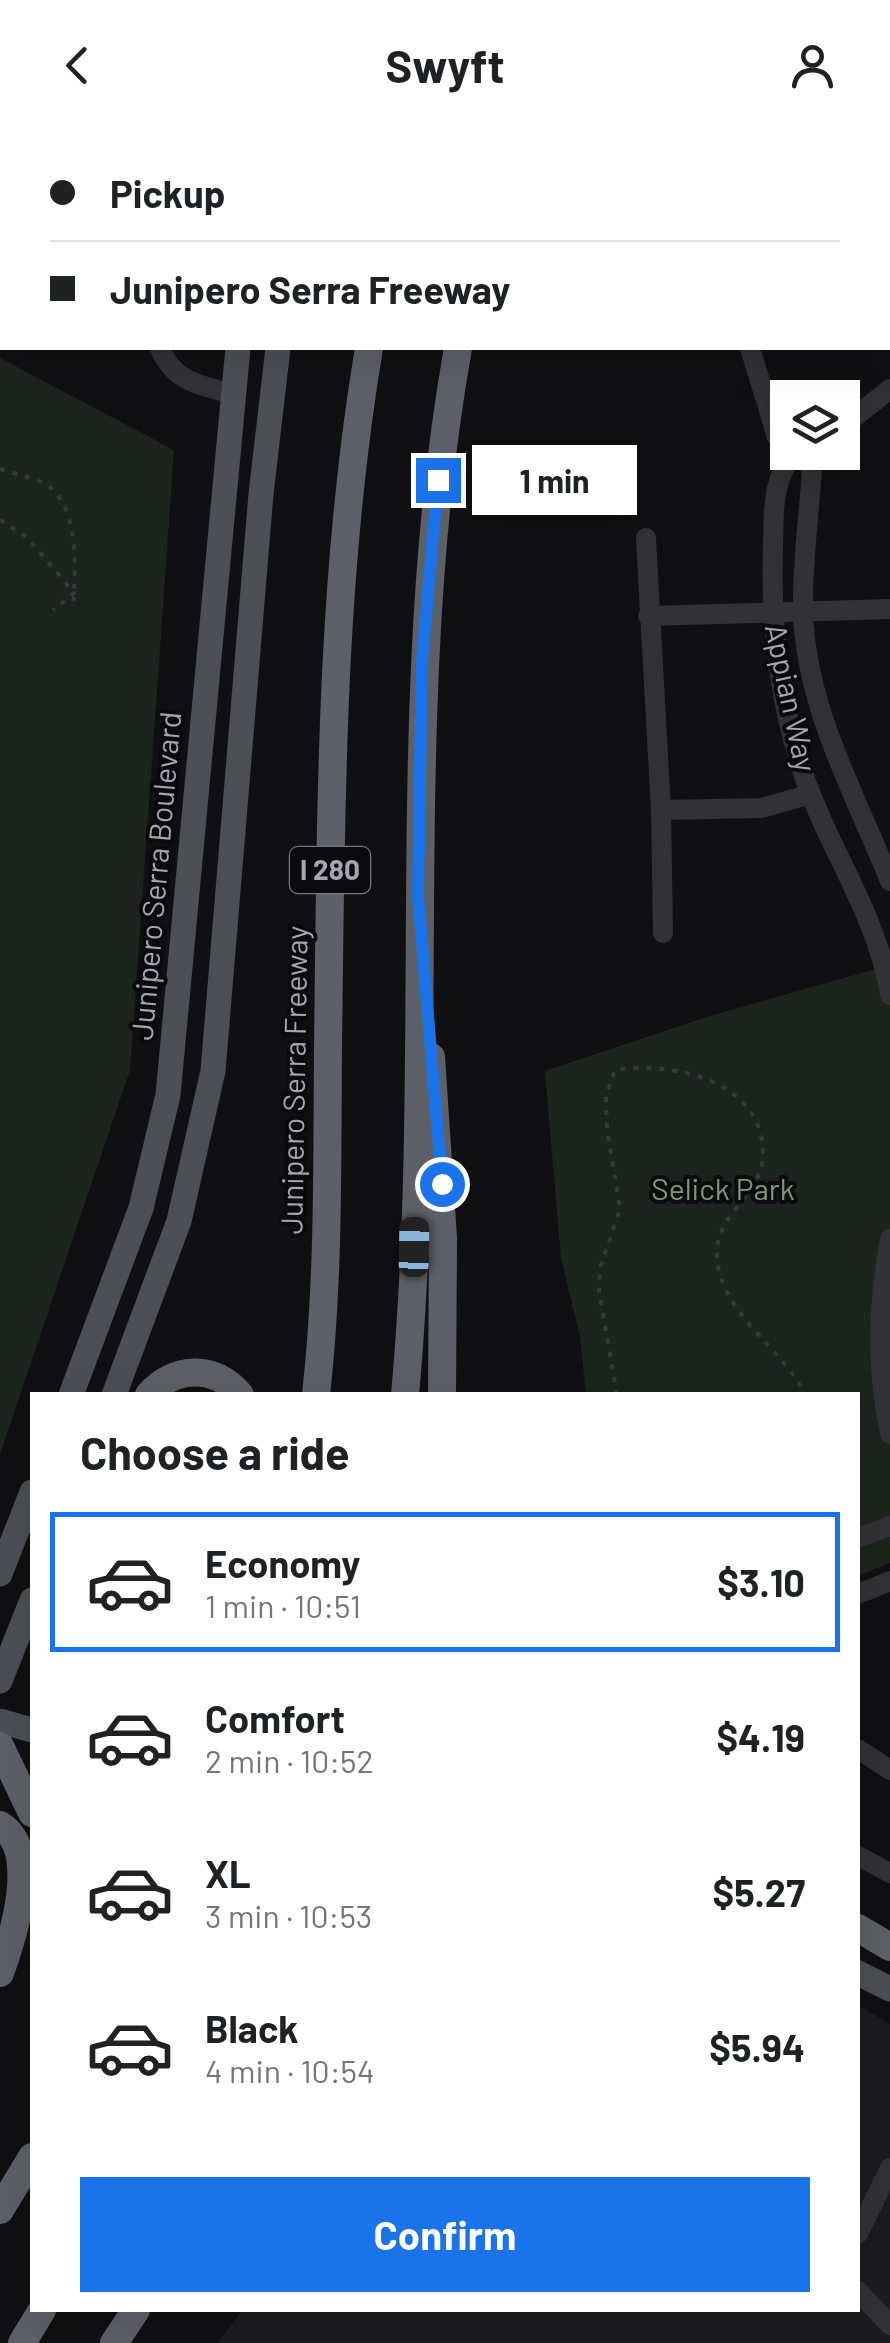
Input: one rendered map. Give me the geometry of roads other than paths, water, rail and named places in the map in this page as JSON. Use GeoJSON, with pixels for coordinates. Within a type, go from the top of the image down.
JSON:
{"type":"FeatureCollection","features":[{"type":"Feature","properties":{"kind":"highway","name":"Junipero Serra Freeway"},"geometry":{"type":"LineString","coordinates":[[316,1392],[326,1207],[334,654],[348,496],[369,350]]}},
{"type":"Feature","properties":{"kind":"highway"},"geometry":{"type":"LineString","coordinates":[[405,1392],[414,1247],[424,620],[438,480],[458,350]]}},
{"type":"Feature","properties":{"kind":"highway"},"geometry":{"type":"LineString","coordinates":[[418,895],[442,1184],[442,1392]]}},
{"type":"Feature","properties":{"kind":"highway"},"geometry":{"type":"LineString","coordinates":[[153,1392],[170,1378],[192,1372],[220,1377],[237,1392]]}},
{"type":"Feature","properties":{"kind":"highway"},"geometry":{"type":"LineString","coordinates":[[0,1746],[30,1808]]}},
{"type":"Feature","properties":{"kind":"highway"},"geometry":{"type":"LineString","coordinates":[[0,1825],[15,1840],[20,1878],[11,1942],[0,1975]]}},
{"type":"Feature","properties":{"kind":"highway"},"geometry":{"type":"LineString","coordinates":[[0,1975],[30,1908]]}},
{"type":"Feature","properties":{"kind":"highway"},"geometry":{"type":"LineString","coordinates":[[860,1931],[890,1948]]}},
{"type":"Feature","properties":{"kind":"highway"},"geometry":{"type":"LineString","coordinates":[[0,2210],[30,2160]]}},
{"type":"Feature","properties":{"kind":"highway"},"geometry":{"type":"LineString","coordinates":[[22,2343],[41,2312]]}},
{"type":"Feature","properties":{"kind":"highway"},"geometry":{"type":"LineString","coordinates":[[114,2343],[135,2312]]}},
{"type":"Feature","properties":{"kind":"main road","name":"Junipero Serra Boulevard"},"geometry":{"type":"LineString","coordinates":[[72,1392],[140,1208],[168,1095],[238,350]]}},
{"type":"Feature","properties":{"kind":"main road"},"geometry":{"type":"LineString","coordinates":[[115,1392],[178,1221],[213,1072],[261,494],[278,350]]}},
{"type":"Feature","properties":{"kind":"main road"},"geometry":{"type":"LineString","coordinates":[[0,1544],[30,1488]]}},
{"type":"Feature","properties":{"kind":"main road"},"geometry":{"type":"LineString","coordinates":[[0,1574],[30,1497]]}},
{"type":"Feature","properties":{"kind":"main road"},"geometry":{"type":"LineString","coordinates":[[10,1666],[30,1606]]}},
{"type":"Feature","properties":{"kind":"main road"},"geometry":{"type":"LineString","coordinates":[[0,1721],[30,1729]]}},
{"type":"Feature","properties":{"kind":"main road"},"geometry":{"type":"LineString","coordinates":[[860,1974],[890,1989]]}},
{"type":"Feature","properties":{"kind":"street"},"geometry":{"type":"LineString","coordinates":[[161,350],[169,368],[186,382],[233,394]]}},
{"type":"Feature","properties":{"kind":"street"},"geometry":{"type":"LineString","coordinates":[[751,350],[770,412]]}},
{"type":"Feature","properties":{"kind":"street"},"geometry":{"type":"LineString","coordinates":[[860,413],[890,389]]}},
{"type":"Feature","properties":{"kind":"street","name":"Appian Way"},"geometry":{"type":"LineString","coordinates":[[781,470],[774,497],[771,610],[793,738],[810,794],[870,924],[890,994]]}},
{"type":"Feature","properties":{"kind":"street","name":"Appian Way"},"geometry":{"type":"LineString","coordinates":[[812,470],[803,610],[809,658],[837,760],[890,881]]}},
{"type":"Feature","properties":{"kind":"street"},"geometry":{"type":"LineString","coordinates":[[646,538],[662,810],[662,933]]}},
{"type":"Feature","properties":{"kind":"street"},"geometry":{"type":"LineString","coordinates":[[648,616],[890,609]]}},
{"type":"Feature","properties":{"kind":"street"},"geometry":{"type":"LineString","coordinates":[[662,810],[762,808],[810,794]]}},
{"type":"Feature","properties":{"kind":"street"},"geometry":{"type":"LineString","coordinates":[[890,1239],[879,1301],[879,1379],[890,1434]]}},
{"type":"Feature","properties":{"kind":"street"},"geometry":{"type":"LineString","coordinates":[[860,1537],[890,1526]]}},
{"type":"Feature","properties":{"kind":"street"},"geometry":{"type":"LineString","coordinates":[[860,1593],[890,1581]]}},
{"type":"Feature","properties":{"kind":"street"},"geometry":{"type":"LineString","coordinates":[[860,1750],[890,1770]]}},
{"type":"Feature","properties":{"kind":"street"},"geometry":{"type":"LineString","coordinates":[[860,1857],[890,1873]]}},
{"type":"Feature","properties":{"kind":"street"},"geometry":{"type":"LineString","coordinates":[[860,2230],[890,2168]]}},
{"type":"Feature","properties":{"kind":"street"},"geometry":{"type":"LineString","coordinates":[[860,2293],[890,2325]]}},
{"type":"Feature","properties":{"kind":"park label","name":"Selick Park"},"geometry":{"type":"Point","coordinates":[723,1190]}}]}
